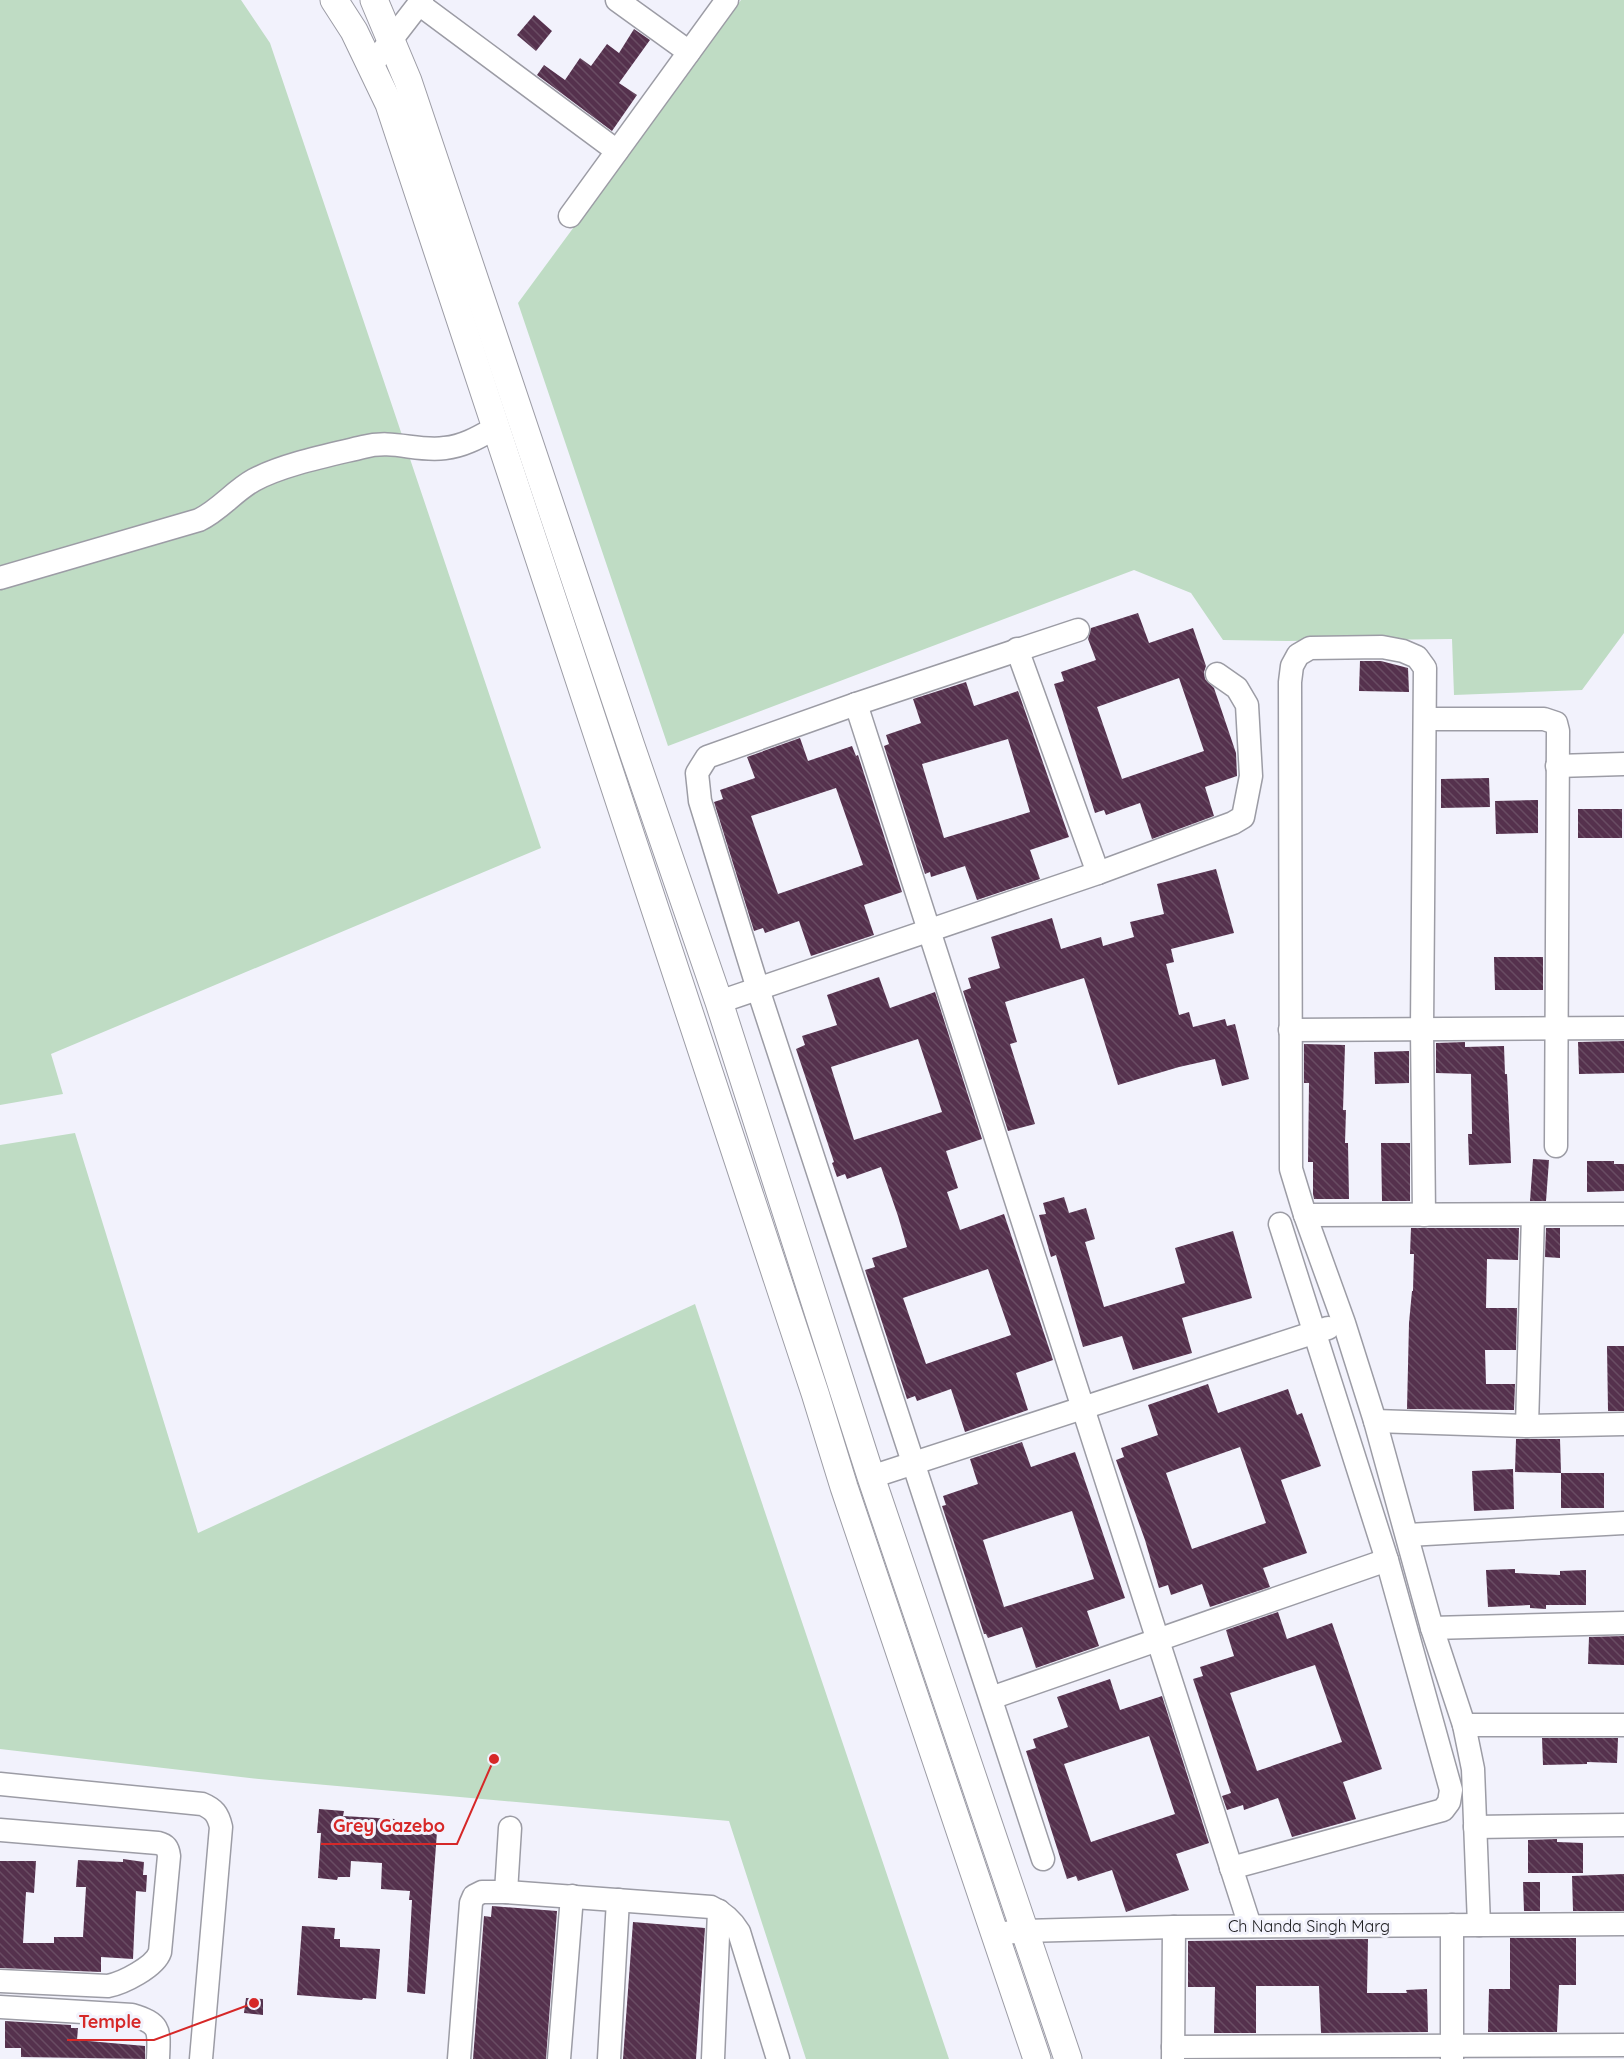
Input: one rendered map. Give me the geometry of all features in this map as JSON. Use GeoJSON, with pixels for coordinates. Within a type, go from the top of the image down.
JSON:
{"type":"FeatureCollection","features":[{"type":"Feature","properties":{"kind":"street"},"geometry":{"type":"LineString","coordinates":[[334,0],[354,31],[388,104],[815,1393],[844,1487],[1037,2059]]}},
{"type":"Feature","properties":{"kind":"street"},"geometry":{"type":"LineString","coordinates":[[374,0],[408,81],[719,1002],[870,1478],[1068,2059]]}},
{"type":"Feature","properties":{"kind":"street"},"geometry":{"type":"LineString","coordinates":[[617,0],[689,52]]}},
{"type":"Feature","properties":{"kind":"street"},"geometry":{"type":"LineString","coordinates":[[570,216],[727,0]]}},
{"type":"Feature","properties":{"kind":"street"},"geometry":{"type":"LineString","coordinates":[[371,66],[421,2],[617,151]]}},
{"type":"Feature","properties":{"kind":"street"},"geometry":{"type":"LineString","coordinates":[[0,578],[199,520],[208,516],[252,482],[274,471],[381,443],[444,449],[472,441],[495,429]]}},
{"type":"Feature","properties":{"kind":"street"},"geometry":{"type":"LineString","coordinates":[[1043,1859],[758,989],[700,801],[697,773],[707,757],[856,704],[1078,630]]}},
{"type":"Feature","properties":{"kind":"street"},"geometry":{"type":"LineString","coordinates":[[1424,1215],[1422,1029],[1425,668],[1417,657],[1403,651],[1382,647],[1310,648],[1298,655],[1292,666],[1290,682],[1291,1169],[1376,1421],[1432,1628],[1464,1725],[1473,1769],[1479,1925]]}},
{"type":"Feature","properties":{"kind":"street"},"geometry":{"type":"LineString","coordinates":[[1017,649],[1098,873]]}},
{"type":"Feature","properties":{"kind":"street"},"geometry":{"type":"LineString","coordinates":[[719,1002],[1098,873],[1233,823],[1243,817],[1251,776],[1247,705],[1237,688],[1217,674]]}},
{"type":"Feature","properties":{"kind":"street"},"geometry":{"type":"LineString","coordinates":[[856,704],[1250,1926]]}},
{"type":"Feature","properties":{"kind":"street"},"geometry":{"type":"LineString","coordinates":[[1426,718],[1551,721],[1556,723],[1558,730],[1557,1146]]}},
{"type":"Feature","properties":{"kind":"street"},"geometry":{"type":"LineString","coordinates":[[1557,766],[1624,764]]}},
{"type":"Feature","properties":{"kind":"street"},"geometry":{"type":"LineString","coordinates":[[1290,1030],[1624,1028]]}},
{"type":"Feature","properties":{"kind":"street"},"geometry":{"type":"LineString","coordinates":[[1305,1215],[1624,1214]]}},
{"type":"Feature","properties":{"kind":"street"},"geometry":{"type":"LineString","coordinates":[[1527,1426],[1533,1215]]}},
{"type":"Feature","properties":{"kind":"street"},"geometry":{"type":"LineString","coordinates":[[1231,1868],[1443,1810],[1449,1802],[1451,1790],[1387,1560],[1280,1224]]}},
{"type":"Feature","properties":{"kind":"street"},"geometry":{"type":"LineString","coordinates":[[870,1478],[1344,1323]]}},
{"type":"Feature","properties":{"kind":"street"},"geometry":{"type":"LineString","coordinates":[[815,1393],[842,1385]]}},
{"type":"Feature","properties":{"kind":"street"},"geometry":{"type":"LineString","coordinates":[[1376,1421],[1527,1426],[1624,1424]]}},
{"type":"Feature","properties":{"kind":"street"},"geometry":{"type":"LineString","coordinates":[[1408,1535],[1624,1523]]}},
{"type":"Feature","properties":{"kind":"street"},"geometry":{"type":"LineString","coordinates":[[991,1698],[1387,1560]]}},
{"type":"Feature","properties":{"kind":"street"},"geometry":{"type":"LineString","coordinates":[[1432,1628],[1624,1623]]}},
{"type":"Feature","properties":{"kind":"street"},"geometry":{"type":"LineString","coordinates":[[1464,1725],[1624,1725]]}},
{"type":"Feature","properties":{"kind":"street"},"geometry":{"type":"LineString","coordinates":[[0,1784],[202,1804],[212,1809],[219,1817],[201,2059]]}},
{"type":"Feature","properties":{"kind":"street"},"geometry":{"type":"LineString","coordinates":[[1475,1827],[1624,1825]]}},
{"type":"Feature","properties":{"kind":"street"},"geometry":{"type":"LineString","coordinates":[[506,1892],[510,1828]]}},
{"type":"Feature","properties":{"kind":"street"},"geometry":{"type":"LineString","coordinates":[[0,1830],[159,1843],[168,1849],[169,1856],[159,1952],[158,1958],[152,1964],[123,1982],[108,1986],[0,1981]]}},
{"type":"Feature","properties":{"kind":"street"},"geometry":{"type":"LineString","coordinates":[[459,2059],[471,1903],[474,1896],[482,1892],[572,1896],[711,1907],[719,1911],[732,1920],[739,1932],[778,2059]]}},
{"type":"Feature","properties":{"kind":"street"},"geometry":{"type":"LineString","coordinates":[[559,2059],[572,1896]]}},
{"type":"Feature","properties":{"kind":"street"},"geometry":{"type":"LineString","coordinates":[[609,2059],[618,1900]]}},
{"type":"Feature","properties":{"kind":"street"},"geometry":{"type":"LineString","coordinates":[[713,2059],[719,1911]]}},
{"type":"Feature","properties":{"kind":"street","name":"Ch Nanda Singh Marg"},"geometry":{"type":"LineString","coordinates":[[995,1934],[1024,1931],[1174,1927],[1624,1924]]}},
{"type":"Feature","properties":{"kind":"street"},"geometry":{"type":"LineString","coordinates":[[1452,1925],[1452,2052]]}},
{"type":"Feature","properties":{"kind":"street"},"geometry":{"type":"LineString","coordinates":[[1174,1927],[1173,2053],[1452,2052],[1624,2045]]}},
{"type":"Feature","properties":{"kind":"street"},"geometry":{"type":"LineString","coordinates":[[0,2007],[132,2015],[154,2026],[159,2034],[158,2059]]}},
{"type":"Feature","properties":{"kind":"green space"},"geometry":{"type":"Polygon","coordinates":[[[0,0],[241,0],[270,43],[541,848],[51,1054],[63,1094],[0,1105],[0,0]]]}},
{"type":"Feature","properties":{"kind":"green space"},"geometry":{"type":"Polygon","coordinates":[[[741,0],[1624,0],[1624,633],[1582,690],[1454,695],[1452,639],[1223,640],[1191,593],[1134,570],[668,746],[518,303],[741,0]]]}},
{"type":"Feature","properties":{"kind":"green space"},"geometry":{"type":"Polygon","coordinates":[[[75,1133],[198,1533],[695,1304],[949,2059],[806,2059],[729,1821],[259,1779],[0,1749],[0,1145],[75,1133]]]}},
{"type":"Feature","properties":{"kind":"building"},"geometry":{"type":"Polygon","coordinates":[[[534,15],[552,31],[536,51],[517,35],[534,15]]]}},
{"type":"Feature","properties":{"kind":"building"},"geometry":{"type":"Polygon","coordinates":[[[634,29],[650,40],[619,83],[637,95],[612,131],[537,75],[544,65],[565,80],[580,58],[591,66],[607,44],[619,53],[634,29]]]}},
{"type":"Feature","properties":{"kind":"building"},"geometry":{"type":"Polygon","coordinates":[[[1138,613],[1149,643],[1193,628],[1206,666],[1205,679],[1214,688],[1236,753],[1237,776],[1205,787],[1214,816],[1152,839],[1140,803],[1106,815],[1104,810],[1095,813],[1054,684],[1064,681],[1061,672],[1096,660],[1088,639],[1091,628],[1138,613]],[[1179,678],[1097,707],[1122,779],[1204,751],[1179,678]]]}},
{"type":"Feature","properties":{"kind":"building"},"geometry":{"type":"Polygon","coordinates":[[[1360,661],[1381,661],[1408,668],[1409,692],[1359,691],[1360,661]]]}},
{"type":"Feature","properties":{"kind":"building"},"geometry":{"type":"Polygon","coordinates":[[[966,682],[974,706],[1018,691],[1069,837],[1030,850],[1040,879],[977,900],[965,866],[931,877],[930,872],[925,874],[884,746],[889,744],[886,735],[921,723],[913,699],[966,682]],[[1008,739],[922,764],[944,838],[1030,812],[1008,739]]]}},
{"type":"Feature","properties":{"kind":"building"},"geometry":{"type":"Polygon","coordinates":[[[800,738],[808,761],[852,746],[856,756],[858,755],[902,892],[864,905],[874,935],[811,956],[799,921],[765,933],[763,928],[754,931],[714,802],[723,799],[720,790],[755,778],[747,757],[800,738]],[[836,788],[751,816],[778,894],[863,865],[836,788]]]}},
{"type":"Feature","properties":{"kind":"building"},"geometry":{"type":"Polygon","coordinates":[[[1489,778],[1490,807],[1441,808],[1441,779],[1489,778]]]}},
{"type":"Feature","properties":{"kind":"building"},"geometry":{"type":"Polygon","coordinates":[[[1538,800],[1538,833],[1496,834],[1495,801],[1538,800]]]}},
{"type":"Feature","properties":{"kind":"building"},"geometry":{"type":"Polygon","coordinates":[[[1578,809],[1622,809],[1622,838],[1578,838],[1578,809]]]}},
{"type":"Feature","properties":{"kind":"building"},"geometry":{"type":"Polygon","coordinates":[[[1216,869],[1234,933],[1171,949],[1174,962],[1166,964],[1179,1015],[1189,1012],[1193,1027],[1225,1019],[1227,1026],[1235,1024],[1249,1079],[1222,1086],[1215,1059],[1118,1085],[1084,978],[1005,1002],[1017,1042],[1010,1044],[1035,1124],[1008,1131],[963,991],[971,988],[968,978],[1000,968],[991,937],[1052,918],[1061,949],[1101,937],[1103,946],[1134,937],[1130,922],[1164,914],[1157,884],[1216,869]]]}},
{"type":"Feature","properties":{"kind":"building"},"geometry":{"type":"Polygon","coordinates":[[[1494,957],[1543,957],[1543,990],[1495,990],[1494,957]]]}},
{"type":"Feature","properties":{"kind":"building"},"geometry":{"type":"Polygon","coordinates":[[[879,977],[890,1008],[935,992],[982,1139],[946,1151],[958,1188],[947,1192],[960,1230],[1004,1214],[1053,1360],[1016,1373],[1028,1410],[965,1432],[951,1389],[917,1401],[915,1396],[907,1399],[865,1270],[875,1267],[872,1258],[907,1247],[898,1216],[881,1167],[847,1179],[845,1174],[837,1177],[796,1049],[805,1045],[802,1036],[837,1025],[827,995],[879,977]],[[918,1039],[831,1067],[854,1140],[942,1112],[918,1039]],[[988,1269],[903,1298],[926,1364],[1011,1335],[988,1269]]]}},
{"type":"Feature","properties":{"kind":"building"},"geometry":{"type":"Polygon","coordinates":[[[1624,1041],[1624,1073],[1579,1074],[1578,1042],[1624,1041]]]}},
{"type":"Feature","properties":{"kind":"building"},"geometry":{"type":"Polygon","coordinates":[[[1465,1042],[1465,1047],[1504,1046],[1511,1163],[1469,1165],[1468,1134],[1472,1134],[1471,1074],[1436,1073],[1436,1043],[1465,1042]]]}},
{"type":"Feature","properties":{"kind":"building"},"geometry":{"type":"Polygon","coordinates":[[[1304,1044],[1345,1045],[1343,1110],[1346,1110],[1345,1143],[1348,1143],[1349,1199],[1314,1199],[1313,1162],[1308,1162],[1309,1083],[1304,1083],[1304,1044]]]}},
{"type":"Feature","properties":{"kind":"building"},"geometry":{"type":"Polygon","coordinates":[[[1409,1051],[1409,1083],[1375,1084],[1374,1052],[1409,1051]]]}},
{"type":"Feature","properties":{"kind":"building"},"geometry":{"type":"Polygon","coordinates":[[[1381,1143],[1410,1143],[1410,1201],[1382,1201],[1381,1143]]]}},
{"type":"Feature","properties":{"kind":"building"},"geometry":{"type":"Polygon","coordinates":[[[1533,1159],[1549,1160],[1546,1201],[1530,1201],[1533,1159]]]}},
{"type":"Feature","properties":{"kind":"building"},"geometry":{"type":"Polygon","coordinates":[[[1587,1161],[1614,1161],[1614,1164],[1624,1164],[1624,1191],[1587,1192],[1587,1161]]]}},
{"type":"Feature","properties":{"kind":"building"},"geometry":{"type":"Polygon","coordinates":[[[1064,1197],[1069,1213],[1086,1208],[1095,1239],[1085,1242],[1104,1307],[1185,1283],[1175,1248],[1233,1231],[1252,1298],[1182,1318],[1192,1353],[1133,1370],[1122,1336],[1083,1347],[1056,1255],[1051,1257],[1039,1215],[1046,1214],[1043,1203],[1064,1197]]]}},
{"type":"Feature","properties":{"kind":"building"},"geometry":{"type":"Polygon","coordinates":[[[1411,1228],[1519,1228],[1518,1260],[1487,1259],[1486,1308],[1517,1308],[1516,1350],[1485,1350],[1486,1384],[1515,1384],[1514,1410],[1407,1409],[1409,1323],[1414,1254],[1410,1254],[1411,1228]]]}},
{"type":"Feature","properties":{"kind":"building"},"geometry":{"type":"Polygon","coordinates":[[[1546,1228],[1560,1228],[1560,1258],[1545,1257],[1546,1228]]]}},
{"type":"Feature","properties":{"kind":"building"},"geometry":{"type":"Polygon","coordinates":[[[1607,1346],[1624,1346],[1624,1411],[1608,1411],[1607,1346]]]}},
{"type":"Feature","properties":{"kind":"building"},"geometry":{"type":"Polygon","coordinates":[[[1208,1384],[1218,1413],[1288,1389],[1297,1415],[1302,1413],[1321,1466],[1281,1480],[1307,1553],[1263,1568],[1270,1587],[1210,1607],[1202,1584],[1171,1595],[1168,1585],[1159,1588],[1145,1540],[1116,1460],[1124,1457],[1121,1448],[1158,1435],[1148,1405],[1208,1384]],[[1240,1447],[1166,1473],[1192,1549],[1266,1523],[1240,1447]]]}},
{"type":"Feature","properties":{"kind":"building"},"geometry":{"type":"Polygon","coordinates":[[[1516,1439],[1560,1439],[1561,1473],[1515,1472],[1516,1439]]]}},
{"type":"Feature","properties":{"kind":"building"},"geometry":{"type":"Polygon","coordinates":[[[1022,1442],[1031,1467],[1075,1452],[1125,1598],[1087,1611],[1099,1646],[1036,1668],[1022,1627],[988,1638],[984,1634],[942,1506],[946,1505],[943,1496],[978,1484],[970,1459],[1022,1442]],[[1072,1511],[983,1540],[1004,1607],[1094,1579],[1072,1511]]]}},
{"type":"Feature","properties":{"kind":"building"},"geometry":{"type":"Polygon","coordinates":[[[1513,1469],[1514,1509],[1474,1511],[1472,1471],[1513,1469]]]}},
{"type":"Feature","properties":{"kind":"building"},"geometry":{"type":"Polygon","coordinates":[[[1561,1473],[1604,1473],[1604,1508],[1561,1508],[1561,1473]]]}},
{"type":"Feature","properties":{"kind":"building"},"geometry":{"type":"Polygon","coordinates":[[[1515,1569],[1515,1573],[1560,1575],[1560,1571],[1586,1570],[1586,1605],[1546,1605],[1546,1609],[1530,1608],[1530,1605],[1488,1607],[1486,1570],[1515,1569]]]}},
{"type":"Feature","properties":{"kind":"building"},"geometry":{"type":"Polygon","coordinates":[[[1278,1612],[1287,1639],[1332,1623],[1382,1769],[1343,1782],[1356,1819],[1292,1837],[1278,1798],[1244,1810],[1243,1805],[1227,1810],[1222,1796],[1231,1793],[1193,1679],[1203,1676],[1200,1667],[1234,1656],[1226,1630],[1278,1612]],[[1315,1665],[1230,1693],[1257,1771],[1342,1742],[1315,1665]]]}},
{"type":"Feature","properties":{"kind":"building"},"geometry":{"type":"Polygon","coordinates":[[[1624,1636],[1624,1665],[1588,1664],[1589,1637],[1624,1636]]]}},
{"type":"Feature","properties":{"kind":"building"},"geometry":{"type":"Polygon","coordinates":[[[1110,1679],[1120,1710],[1162,1696],[1209,1843],[1176,1854],[1189,1890],[1126,1912],[1112,1870],[1078,1881],[1076,1876],[1067,1879],[1026,1751],[1036,1748],[1033,1739],[1068,1727],[1057,1697],[1110,1679]],[[1149,1736],[1064,1764],[1091,1842],[1175,1814],[1149,1736]]]}},
{"type":"Feature","properties":{"kind":"building"},"geometry":{"type":"Polygon","coordinates":[[[1542,1738],[1618,1738],[1617,1763],[1587,1762],[1587,1764],[1543,1765],[1542,1738]]]}},
{"type":"Feature","properties":{"kind":"building"},"geometry":{"type":"Polygon","coordinates":[[[319,1809],[344,1811],[343,1816],[395,1819],[394,1830],[437,1832],[425,1994],[407,1992],[412,1900],[409,1900],[410,1891],[381,1889],[382,1863],[351,1861],[350,1877],[338,1877],[337,1880],[318,1878],[321,1833],[317,1833],[319,1809]]]}},
{"type":"Feature","properties":{"kind":"building"},"geometry":{"type":"Polygon","coordinates":[[[1557,1839],[1557,1842],[1583,1843],[1583,1873],[1528,1873],[1528,1840],[1557,1839]]]}},
{"type":"Feature","properties":{"kind":"building"},"geometry":{"type":"Polygon","coordinates":[[[123,1859],[144,1862],[143,1875],[147,1875],[146,1892],[136,1891],[133,1959],[101,1957],[101,1972],[0,1968],[0,1861],[36,1861],[34,1893],[26,1892],[23,1943],[54,1943],[54,1937],[83,1937],[86,1887],[76,1887],[78,1860],[123,1862],[123,1859]]]}},
{"type":"Feature","properties":{"kind":"building"},"geometry":{"type":"Polygon","coordinates":[[[1624,1874],[1624,1911],[1573,1911],[1572,1876],[1624,1874]]]}},
{"type":"Feature","properties":{"kind":"building"},"geometry":{"type":"Polygon","coordinates":[[[1523,1882],[1540,1882],[1540,1911],[1524,1911],[1523,1882]]]}},
{"type":"Feature","properties":{"kind":"building"},"geometry":{"type":"Polygon","coordinates":[[[492,1906],[557,1911],[546,2059],[473,2059],[484,1916],[491,1917],[492,1906]]]}},
{"type":"Feature","properties":{"kind":"building"},"geometry":{"type":"Polygon","coordinates":[[[633,1922],[705,1928],[696,2059],[623,2059],[633,1922]]]}},
{"type":"Feature","properties":{"kind":"building"},"geometry":{"type":"Polygon","coordinates":[[[302,1926],[335,1928],[334,1939],[340,1939],[340,1947],[380,1949],[376,1999],[297,1995],[302,1926]]]}},
{"type":"Feature","properties":{"kind":"building"},"geometry":{"type":"Polygon","coordinates":[[[1510,1938],[1576,1938],[1576,1985],[1559,1985],[1557,2032],[1488,2032],[1489,1989],[1510,1989],[1510,1938]]]}},
{"type":"Feature","properties":{"kind":"building"},"geometry":{"type":"Polygon","coordinates":[[[1368,1939],[1367,1993],[1407,1993],[1406,1990],[1427,1989],[1428,2032],[1321,2033],[1319,1986],[1256,1986],[1256,2033],[1214,2033],[1215,1987],[1188,1987],[1188,1941],[1368,1939]]]}},
{"type":"Feature","properties":{"kind":"building"},"geometry":{"type":"Polygon","coordinates":[[[246,1998],[263,1999],[263,2015],[244,2013],[246,1998]]]}},
{"type":"Feature","properties":{"kind":"building"},"geometry":{"type":"Polygon","coordinates":[[[5,2021],[71,2025],[71,2028],[78,2028],[77,2040],[145,2046],[145,2059],[21,2057],[21,2048],[5,2048],[5,2021]]]}},
{"type":"Feature","properties":{"kind":"place","name":"Grey Gazebo"},"geometry":{"type":"Point","coordinates":[494,1759]}},
{"type":"Feature","properties":{"kind":"place","name":"Temple"},"geometry":{"type":"Point","coordinates":[254,2003]}}]}
